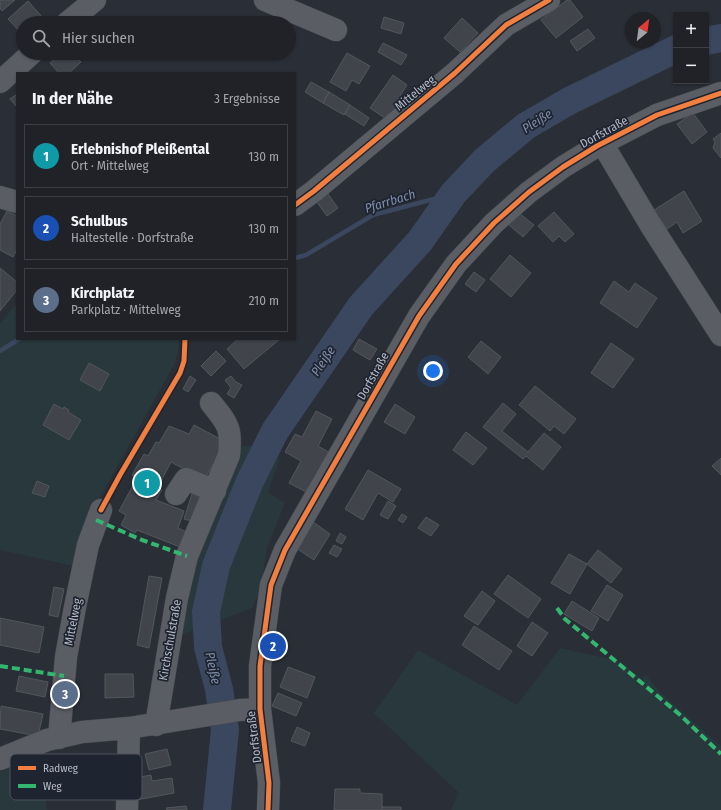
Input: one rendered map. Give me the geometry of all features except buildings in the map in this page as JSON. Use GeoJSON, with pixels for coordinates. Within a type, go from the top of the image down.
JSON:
{"type":"FeatureCollection","features":[{"type":"Feature","properties":{"kind":"street"},"geometry":{"type":"LineString","coordinates":[[265,0],[336,30]]}},
{"type":"Feature","properties":{"kind":"street","name":"Mittelweg"},"geometry":{"type":"LineString","coordinates":[[296,204],[314,191],[455,73],[506,25],[549,0]]}},
{"type":"Feature","properties":{"kind":"street"},"geometry":{"type":"LineString","coordinates":[[0,82],[25,64]]}},
{"type":"Feature","properties":{"kind":"street","name":"Dorfstraße"},"geometry":{"type":"LineString","coordinates":[[268,810],[269,783],[250,710],[260,666],[271,585],[285,550],[419,316],[456,264],[494,223],[529,192],[563,167],[602,144],[657,115],[721,93]]}},
{"type":"Feature","properties":{"kind":"street"},"geometry":{"type":"LineString","coordinates":[[602,144],[638,206],[713,314],[721,335]]}},
{"type":"Feature","properties":{"kind":"street"},"geometry":{"type":"LineString","coordinates":[[0,197],[16,202]]}},
{"type":"Feature","properties":{"kind":"street","name":"Kirchschulstraße"},"geometry":{"type":"LineString","coordinates":[[156,725],[177,598],[187,556],[229,456],[230,438],[227,422],[211,403]]}},
{"type":"Feature","properties":{"kind":"street"},"geometry":{"type":"LineString","coordinates":[[176,494],[186,479],[215,491]]}},
{"type":"Feature","properties":{"kind":"street","name":"Mittelweg"},"geometry":{"type":"LineString","coordinates":[[59,738],[66,657],[75,607],[88,544],[101,510]]}},
{"type":"Feature","properties":{"kind":"street"},"geometry":{"type":"LineString","coordinates":[[12,754],[42,742],[99,729],[156,725],[250,710]]}},
{"type":"Feature","properties":{"kind":"street"},"geometry":{"type":"LineString","coordinates":[[129,728],[129,754]]}},
{"type":"Feature","properties":{"kind":"street"},"geometry":{"type":"LineString","coordinates":[[0,759],[10,755]]}},
{"type":"Feature","properties":{"kind":"street"},"geometry":{"type":"LineString","coordinates":[[128,800],[128,810]]}},
{"type":"Feature","properties":{"kind":"path"},"geometry":{"type":"LineString","coordinates":[[101,510],[180,373],[184,361],[185,340]]}},
{"type":"Feature","properties":{"kind":"shaded area"},"geometry":{"type":"Polygon","coordinates":[[[16,304],[16,340],[178,340],[179,348],[175,363],[98,501],[78,567],[0,550],[0,324],[16,304]]]}},
{"type":"Feature","properties":{"kind":"shaded area"},"geometry":{"type":"Polygon","coordinates":[[[259,445],[280,460],[268,492],[285,503],[267,548],[261,589],[252,608],[174,638],[191,566],[241,446],[259,445]]]}},
{"type":"Feature","properties":{"kind":"shaded area"},"geometry":{"type":"Polygon","coordinates":[[[560,648],[619,661],[642,679],[646,675],[660,692],[721,746],[721,810],[451,810],[459,793],[374,713],[418,650],[517,705],[560,648]]]}},
{"type":"Feature","properties":{"kind":"shaded area"},"geometry":{"type":"Polygon","coordinates":[[[10,768],[10,800],[45,800],[47,810],[0,810],[0,772],[10,768]]]}},
{"type":"Feature","properties":{"kind":"waterway","name":"Pleiße"},"geometry":{"type":"LineString","coordinates":[[709,40],[721,38]]}},
{"type":"Feature","properties":{"kind":"waterway","name":"Pleiße"},"geometry":{"type":"LineString","coordinates":[[217,810],[225,730],[219,689],[208,647],[206,612],[216,566],[250,481],[275,431],[361,306],[420,241],[453,194],[484,161],[526,126],[569,101],[673,50]]}},
{"type":"Feature","properties":{"kind":"waterway","name":"Pfarrbach"},"geometry":{"type":"LineString","coordinates":[[296,258],[306,255],[373,215],[453,194]]}},
{"type":"Feature","properties":{"kind":"waterway","name":"Pfarrbach"},"geometry":{"type":"LineString","coordinates":[[0,351],[17,340]]}},
{"type":"Feature","properties":{"kind":"marked path"},"geometry":{"type":"LineString","coordinates":[[96,520],[142,540],[187,556]]}},
{"type":"Feature","properties":{"kind":"marked path"},"geometry":{"type":"LineString","coordinates":[[557,608],[565,619],[679,714],[721,754]]}},
{"type":"Feature","properties":{"kind":"marked path"},"geometry":{"type":"LineString","coordinates":[[0,666],[64,676]]}},
{"type":"Feature","properties":{"kind":"cycle path"},"geometry":{"type":"LineString","coordinates":[[296,204],[314,191],[455,73],[506,25],[549,0]]}},
{"type":"Feature","properties":{"kind":"cycle path"},"geometry":{"type":"LineString","coordinates":[[268,810],[269,783],[260,709],[260,666],[271,585],[285,550],[419,316],[456,264],[494,223],[529,192],[563,167],[597,146],[657,115],[721,93]]}},
{"type":"Feature","properties":{"kind":"cycle path"},"geometry":{"type":"LineString","coordinates":[[101,510],[180,373],[184,361],[185,340]]}},
{"type":"Feature","properties":{"kind":"place","name":"Erlebnishof Pleißental"},"geometry":{"type":"Point","coordinates":[147,483]}},
{"type":"Feature","properties":{"kind":"place","name":"Schulbus"},"geometry":{"type":"Point","coordinates":[273,646]}},
{"type":"Feature","properties":{"kind":"place","name":"Kirchplatz"},"geometry":{"type":"Point","coordinates":[65,694]}}]}
